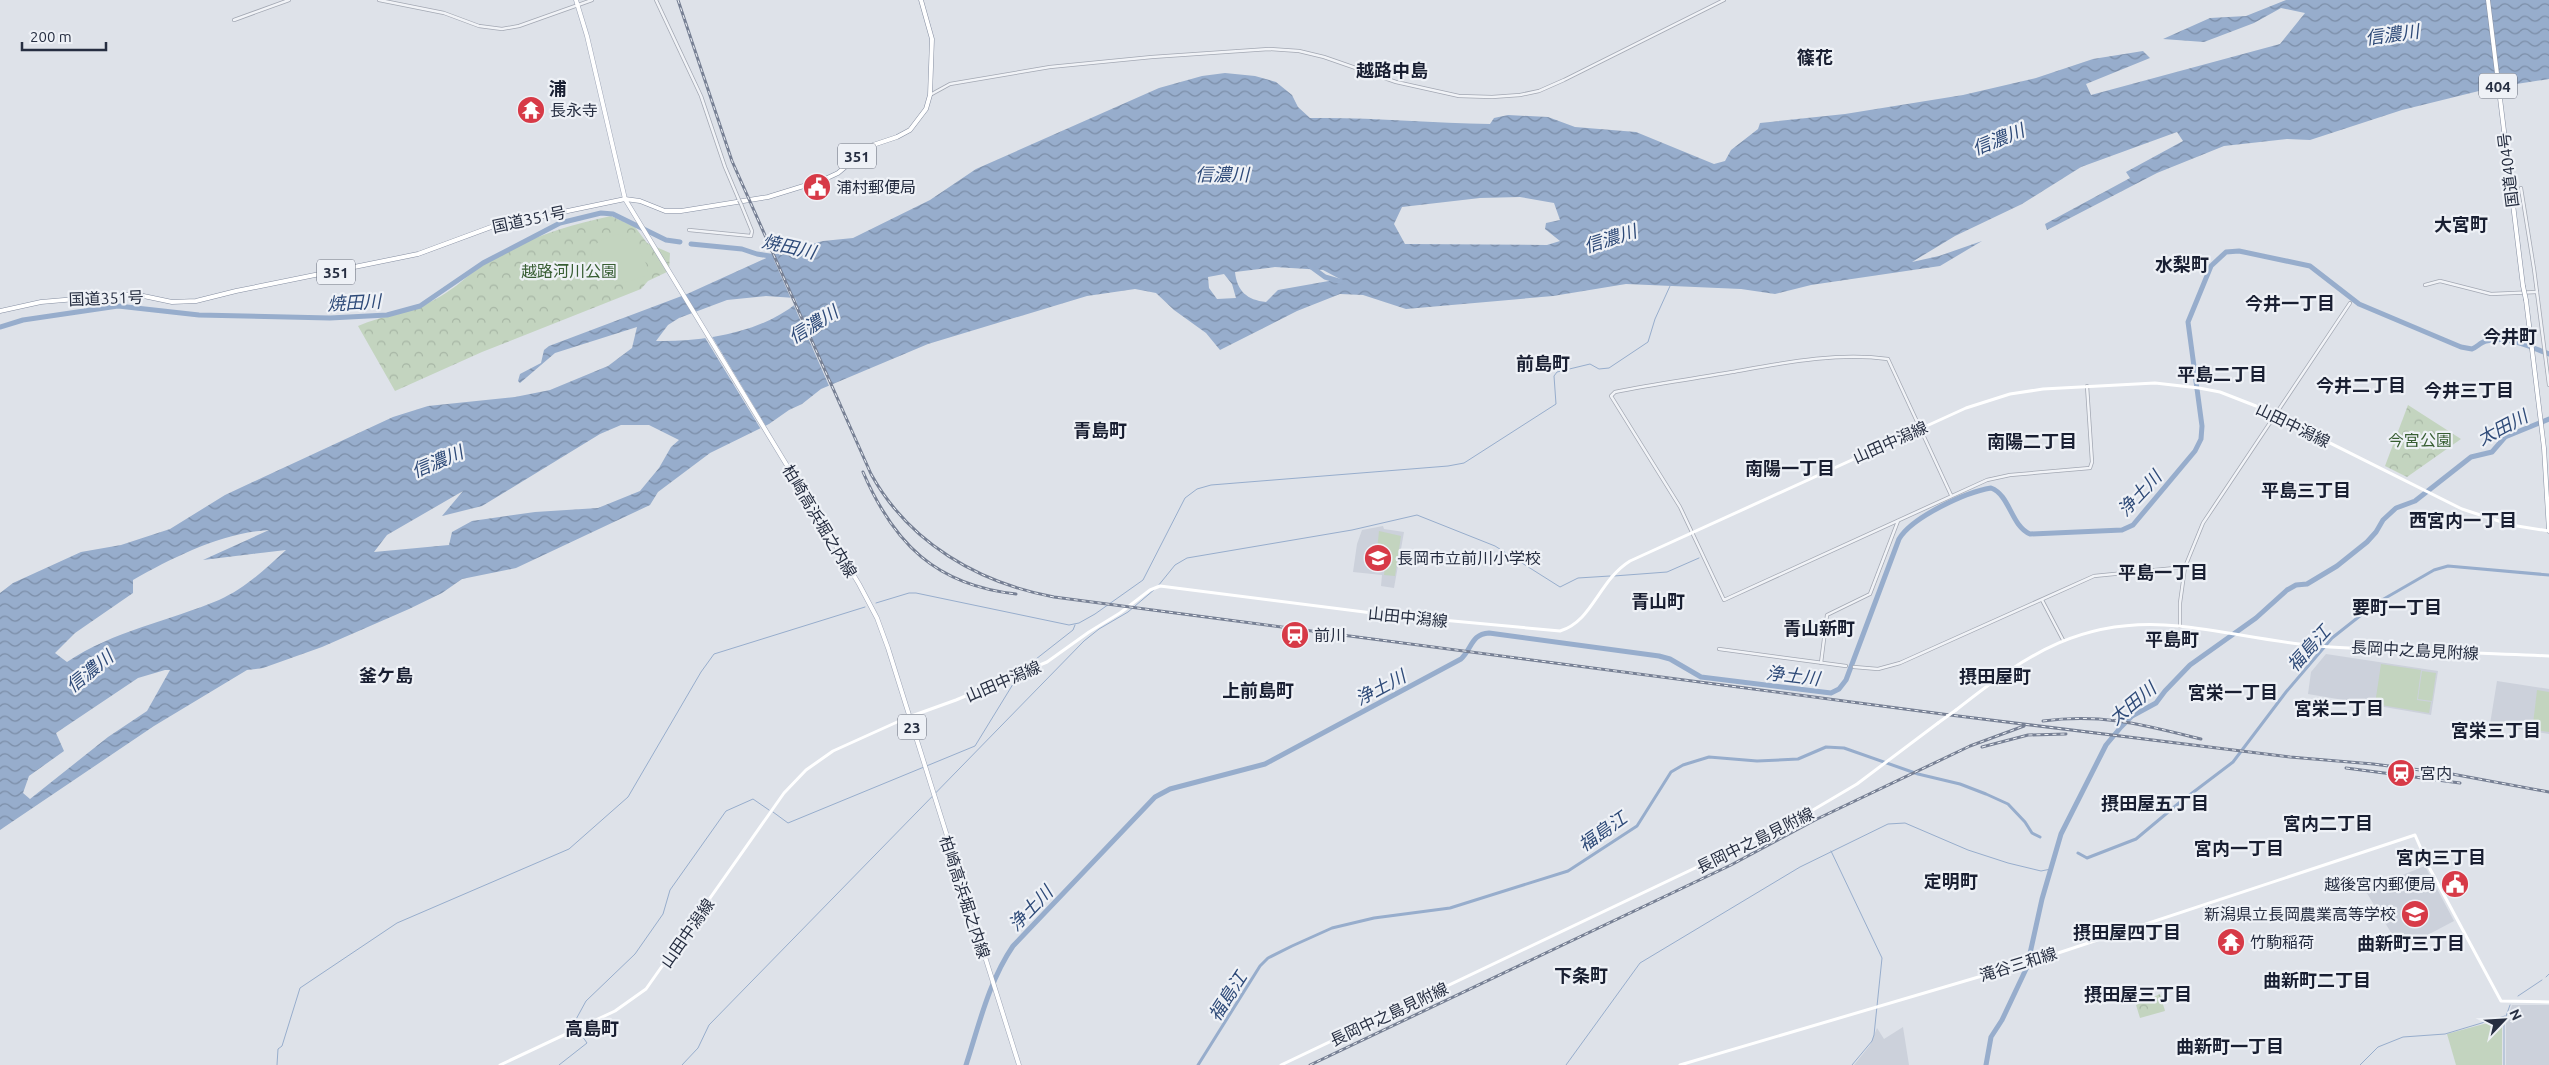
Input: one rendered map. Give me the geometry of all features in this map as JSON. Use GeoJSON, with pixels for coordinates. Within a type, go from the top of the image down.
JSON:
{"type":"FeatureCollection","features":[{"type":"Feature","properties":{"kind":"main road","name":"柏崎高浜堀之内線"},"geometry":{"type":"LineString","coordinates":[[576,0],[589,43],[625,199],[873,611],[888,648],[1019,1065]]}},
{"type":"Feature","properties":{"kind":"main road","name":"国道351号"},"geometry":{"type":"LineString","coordinates":[[0,311],[41,302],[134,294],[178,302],[196,301],[242,289],[412,256],[510,220],[539,217],[625,199],[640,201],[665,211],[676,212],[768,197],[823,180],[838,174],[868,147],[897,137],[912,128],[928,106],[932,39],[921,0]]}},
{"type":"Feature","properties":{"kind":"main road","name":"国道404号"},"geometry":{"type":"LineString","coordinates":[[2488,0],[2508,172],[2532,339],[2544,443],[2549,532]]}},
{"type":"Feature","properties":{"kind":"main road","name":"山田中潟線"},"geometry":{"type":"LineString","coordinates":[[500,1065],[615,1011],[646,989],[796,779],[813,764],[832,751],[909,717],[1047,662],[1120,613],[1150,590],[1162,586],[1388,615],[1560,631],[1570,627],[1582,618],[1608,579],[1618,569],[1692,532],[1966,408],[1996,398],[2043,389],[2155,383],[2192,386],[2242,400],[2444,501],[2495,521],[2549,532]]}},
{"type":"Feature","properties":{"kind":"main road","name":"長岡中之島見附線"},"geometry":{"type":"LineString","coordinates":[[1281,1065],[1796,820],[1829,802],[1882,765],[2015,665],[2063,640],[2100,629],[2129,625],[2180,626],[2318,646],[2549,656]]}},
{"type":"Feature","properties":{"kind":"main road","name":"滝谷三和線"},"geometry":{"type":"LineString","coordinates":[[1680,1065],[2019,964],[2038,960],[2415,835],[2429,867],[2501,1001],[2549,1002]]}},
{"type":"Feature","properties":{"kind":"street"},"geometry":{"type":"LineString","coordinates":[[234,20],[289,0]]}},
{"type":"Feature","properties":{"kind":"street"},"geometry":{"type":"LineString","coordinates":[[379,0],[444,13],[479,26],[497,29],[518,26],[592,0]]}},
{"type":"Feature","properties":{"kind":"street"},"geometry":{"type":"LineString","coordinates":[[656,0],[699,91],[725,167],[752,231],[749,237],[689,230]]}},
{"type":"Feature","properties":{"kind":"street"},"geometry":{"type":"LineString","coordinates":[[930,95],[953,84],[1050,67],[1152,57],[1269,49],[1299,51],[1324,56],[1396,82],[1434,91],[1479,97],[1520,95],[1539,91],[1564,80],[1724,0]]}},
{"type":"Feature","properties":{"kind":"street"},"geometry":{"type":"LineString","coordinates":[[2521,188],[2549,385]]}},
{"type":"Feature","properties":{"kind":"street"},"geometry":{"type":"LineString","coordinates":[[2425,285],[2440,281],[2491,294],[2537,292]]}},
{"type":"Feature","properties":{"kind":"street"},"geometry":{"type":"LineString","coordinates":[[2180,626],[2180,603],[2185,567],[2203,524],[2350,303]]}},
{"type":"Feature","properties":{"kind":"street"},"geometry":{"type":"LineString","coordinates":[[1951,495],[1888,359],[1885,358],[1844,357],[1811,360],[1613,393],[1612,399],[1672,492],[1724,600],[1951,495],[2002,476],[2090,468],[2092,462],[2087,386]]}},
{"type":"Feature","properties":{"kind":"street"},"geometry":{"type":"LineString","coordinates":[[1821,663],[1827,614],[1870,594],[1898,521]]}},
{"type":"Feature","properties":{"kind":"street"},"geometry":{"type":"LineString","coordinates":[[1854,667],[1871,669],[1889,667],[2094,576],[2185,567]]}},
{"type":"Feature","properties":{"kind":"street"},"geometry":{"type":"LineString","coordinates":[[2042,600],[2063,640]]}},
{"type":"Feature","properties":{"kind":"street"},"geometry":{"type":"LineString","coordinates":[[1718,648],[1846,666]]}},
{"type":"Feature","properties":{"kind":"shaded area","name":"長岡市立前川小学校"},"geometry":{"type":"Polygon","coordinates":[[[1383,526],[1384,529],[1404,532],[1394,588],[1381,586],[1382,575],[1353,572],[1357,544],[1362,530],[1383,526]]]}},
{"type":"Feature","properties":{"kind":"shaded area"},"geometry":{"type":"Polygon","coordinates":[[[2326,654],[2438,671],[2431,715],[2308,694],[2311,672],[2326,654]]]}},
{"type":"Feature","properties":{"kind":"shaded area"},"geometry":{"type":"Polygon","coordinates":[[[2497,681],[2549,689],[2549,734],[2490,724],[2497,681]]]}},
{"type":"Feature","properties":{"kind":"shaded area","name":"新潟県立長岡農業高等学校"},"geometry":{"type":"Polygon","coordinates":[[[2425,866],[2454,921],[2401,949],[2365,890],[2425,866]]]}},
{"type":"Feature","properties":{"kind":"shaded area"},"geometry":{"type":"Polygon","coordinates":[[[2512,1005],[2549,1005],[2549,1065],[2506,1065],[2506,1022],[2512,1005]]]}},
{"type":"Feature","properties":{"kind":"shaded area"},"geometry":{"type":"Polygon","coordinates":[[[1903,1027],[1909,1065],[1854,1065],[1870,1045],[1877,1028],[1884,1039],[1903,1027]]]}},
{"type":"Feature","properties":{"kind":"green space","name":"越路河川公園"},"geometry":{"type":"Polygon","coordinates":[[[611,216],[635,227],[647,243],[670,253],[669,271],[648,281],[641,289],[482,352],[395,391],[358,326],[434,300],[451,290],[492,259],[524,243],[558,230],[611,216]]]}},
{"type":"Feature","properties":{"kind":"green space"},"geometry":{"type":"Polygon","coordinates":[[[617,234],[622,235],[637,248],[648,271],[645,276],[607,288],[592,273],[590,260],[599,241],[617,234]]]}},
{"type":"Feature","properties":{"kind":"green space","name":"今宮公園"},"geometry":{"type":"Polygon","coordinates":[[[2408,405],[2461,439],[2407,477],[2385,466],[2408,405]]]}},
{"type":"Feature","properties":{"kind":"green space"},"geometry":{"type":"Polygon","coordinates":[[[1379,531],[1401,536],[1395,576],[1384,575],[1385,565],[1379,564],[1372,557],[1373,550],[1377,550],[1379,531]]]}},
{"type":"Feature","properties":{"kind":"green space"},"geometry":{"type":"Polygon","coordinates":[[[2381,664],[2421,670],[2417,700],[2431,702],[2429,713],[2375,704],[2381,664]]]}},
{"type":"Feature","properties":{"kind":"green space"},"geometry":{"type":"Polygon","coordinates":[[[2422,671],[2436,673],[2432,701],[2418,699],[2422,671]]]}},
{"type":"Feature","properties":{"kind":"green space"},"geometry":{"type":"Polygon","coordinates":[[[2537,690],[2549,692],[2549,732],[2535,730],[2533,724],[2537,690]]]}},
{"type":"Feature","properties":{"kind":"green space"},"geometry":{"type":"Polygon","coordinates":[[[2160,994],[2165,1011],[2140,1018],[2136,1005],[2160,994]]]}},
{"type":"Feature","properties":{"kind":"green space"},"geometry":{"type":"Polygon","coordinates":[[[2502,1019],[2502,1065],[2456,1065],[2447,1034],[2502,1019]]]}},
{"type":"Feature","properties":{"kind":"water","name":"信濃川"},"geometry":{"type":"Polygon","coordinates":[[[2286,0],[2549,0],[2549,79],[2491,88],[2402,110],[2310,140],[2287,139],[2224,146],[2157,173],[2047,230],[2045,224],[2130,178],[2126,172],[2183,141],[2177,132],[2081,167],[2022,204],[1955,236],[1912,262],[1939,256],[1982,241],[1940,266],[1811,285],[1775,294],[1741,289],[1626,284],[1553,296],[1406,309],[1363,295],[1340,294],[1297,311],[1220,350],[1206,333],[1174,310],[1156,293],[1135,289],[1087,296],[928,344],[821,389],[802,404],[789,410],[769,424],[710,453],[658,492],[650,505],[516,568],[462,579],[442,593],[322,647],[263,668],[247,670],[154,726],[0,830],[0,593],[13,583],[81,552],[121,545],[170,529],[225,495],[393,417],[428,406],[515,397],[550,390],[608,366],[632,348],[637,327],[555,353],[520,383],[518,381],[520,374],[541,363],[544,350],[549,346],[687,294],[775,254],[823,241],[853,238],[930,200],[976,169],[1159,88],[1202,76],[1225,73],[1255,76],[1276,82],[1292,95],[1298,107],[1310,118],[1490,124],[1494,118],[1508,115],[1548,117],[1575,127],[1636,132],[1714,164],[1725,161],[1731,150],[1758,129],[1760,123],[1845,114],[1963,95],[2036,78],[2093,59],[2143,51],[2150,58],[2086,84],[2091,95],[2280,44],[2305,13],[2281,8],[2254,23],[2204,42],[2163,39],[2210,18],[2246,16],[2286,0]],[[1520,197],[1480,198],[1402,207],[1394,224],[1405,244],[1547,245],[1560,241],[1545,229],[1546,223],[1560,220],[1554,203],[1520,197]],[[1275,267],[1235,272],[1236,279],[1248,297],[1266,302],[1278,290],[1340,279],[1323,270],[1275,267]],[[1224,274],[1208,277],[1209,288],[1217,299],[1236,298],[1232,284],[1224,274]],[[766,296],[727,300],[679,318],[668,325],[656,341],[693,340],[730,334],[766,322],[797,303],[795,298],[766,296]],[[621,425],[600,434],[482,506],[442,516],[463,491],[387,535],[374,552],[449,545],[452,532],[472,521],[535,512],[598,508],[640,491],[659,468],[671,447],[679,440],[649,425],[621,425]],[[269,530],[233,536],[181,555],[133,580],[133,593],[75,633],[55,653],[67,662],[85,651],[122,634],[219,600],[247,584],[286,550],[203,560],[269,530]],[[170,670],[138,678],[56,733],[64,751],[29,776],[23,793],[30,799],[108,737],[147,711],[170,670]]]}},
{"type":"Feature","properties":{"kind":"pier"},"geometry":{"type":"Polygon","coordinates":[[[773,252],[832,387],[830,388],[771,253],[773,252]]]}},
{"type":"Feature","properties":{"kind":"pier"},"geometry":{"type":"Polygon","coordinates":[[[711,335],[767,428],[762,431],[704,336],[711,335]]]}},
{"type":"Feature","properties":{"kind":"waterway","name":"焼田川"},"geometry":{"type":"LineString","coordinates":[[0,327],[23,320],[118,306],[199,315],[330,318],[387,315],[420,306],[483,263],[560,223],[601,213],[613,214],[666,240],[680,242]]}},
{"type":"Feature","properties":{"kind":"waterway","name":"焼田川"},"geometry":{"type":"LineString","coordinates":[[691,244],[742,249],[776,257]]}},
{"type":"Feature","properties":{"kind":"waterway","name":"浄土川"},"geometry":{"type":"LineString","coordinates":[[966,1065],[991,988],[1013,946],[1155,797],[1170,789],[1265,764],[1461,659],[1475,639],[1483,634],[1489,633],[1659,656],[1670,659],[1701,677],[1831,693],[1839,689],[1846,680],[1899,539],[1915,522],[1927,514],[1954,500],[1991,488],[2002,497],[2019,524],[2030,534],[2122,530],[2133,525],[2195,451],[2201,439],[2202,426],[2188,322],[2211,266],[2226,252],[2239,251],[2310,266],[2359,304],[2461,347],[2472,349],[2484,342],[2502,340],[2526,345],[2549,354]]}},
{"type":"Feature","properties":{"kind":"waterway","name":"信濃川"},"geometry":{"type":"LineString","coordinates":[[1310,266],[1325,277],[1342,282]]}},
{"type":"Feature","properties":{"kind":"waterway"},"geometry":{"type":"LineString","coordinates":[[876,603],[909,593],[916,593],[1069,625],[1079,623],[1143,580],[1185,498],[1197,489],[1211,485],[1448,466],[1464,463],[1556,404],[1554,376],[1557,372],[1590,364],[1599,369],[1609,368],[1648,342],[1655,319],[1670,286]]}},
{"type":"Feature","properties":{"kind":"waterway","name":"太田川"},"geometry":{"type":"LineString","coordinates":[[1986,1065],[1991,1037],[2002,1020],[2027,967],[2042,899],[2061,834],[2106,745],[2121,727],[2132,716],[2156,703],[2190,665],[2256,618],[2287,590],[2296,585],[2307,584],[2337,566],[2367,542],[2383,520],[2396,508],[2415,501],[2471,457],[2492,452],[2505,437],[2549,419]]}},
{"type":"Feature","properties":{"kind":"waterway"},"geometry":{"type":"LineString","coordinates":[[1158,586],[1175,565],[1187,558],[1352,530],[1417,515],[1495,546],[1560,587],[1578,578],[1610,576]]}},
{"type":"Feature","properties":{"kind":"waterway"},"geometry":{"type":"LineString","coordinates":[[1614,576],[1667,572],[1699,558]]}},
{"type":"Feature","properties":{"kind":"waterway","name":"福島江"},"geometry":{"type":"LineString","coordinates":[[2078,853],[2087,858],[2136,839],[2233,762],[2286,692],[2332,638],[2375,604],[2434,570],[2448,566],[2549,575]]}},
{"type":"Feature","properties":{"kind":"waterway"},"geometry":{"type":"LineString","coordinates":[[682,1065],[698,1048],[709,1025],[1084,641],[1099,629],[1128,612],[1155,589]]}},
{"type":"Feature","properties":{"kind":"waterway"},"geometry":{"type":"LineString","coordinates":[[277,1065],[278,1049],[282,1046],[300,988],[397,923],[569,849],[628,797],[701,672],[714,654],[865,607]]}},
{"type":"Feature","properties":{"kind":"waterway"},"geometry":{"type":"LineString","coordinates":[[1022,670],[1073,630],[1075,625]]}},
{"type":"Feature","properties":{"kind":"waterway"},"geometry":{"type":"LineString","coordinates":[[773,812],[788,823],[975,746],[1018,676]]}},
{"type":"Feature","properties":{"kind":"waterway","name":"福島江"},"geometry":{"type":"LineString","coordinates":[[1198,1065],[1260,966],[1268,958],[1332,928],[1374,918],[1450,908],[1568,871],[1637,826],[1671,772],[1683,765],[1709,757],[1757,761],[1798,759],[1826,747],[1844,748],[1918,774],[1960,784],[1986,794],[2008,804],[2025,822],[2032,833],[2040,837]]}},
{"type":"Feature","properties":{"kind":"waterway"},"geometry":{"type":"LineString","coordinates":[[576,1027],[574,1023],[586,1001],[635,954],[663,914],[670,890],[726,811],[753,799],[769,810]]}},
{"type":"Feature","properties":{"kind":"waterway"},"geometry":{"type":"LineString","coordinates":[[1566,1065],[1640,963],[1800,867],[1888,824],[1905,823],[1968,850],[2008,863],[2041,871],[2051,869]]}},
{"type":"Feature","properties":{"kind":"waterway"},"geometry":{"type":"LineString","coordinates":[[1831,851],[1882,958],[1874,1035],[1872,1041],[1852,1065]]}},
{"type":"Feature","properties":{"kind":"waterway"},"geometry":{"type":"LineString","coordinates":[[2546,977],[2549,974]]}},
{"type":"Feature","properties":{"kind":"waterway"},"geometry":{"type":"LineString","coordinates":[[2518,996],[2542,980]]}},
{"type":"Feature","properties":{"kind":"waterway"},"geometry":{"type":"LineString","coordinates":[[2504,1065],[2504,1022],[2510,1005]]}},
{"type":"Feature","properties":{"kind":"waterway"},"geometry":{"type":"LineString","coordinates":[[2360,1065],[2378,1047],[2403,1037],[2445,1034],[2505,1016]]}},
{"type":"Feature","properties":{"kind":"waterway"},"geometry":{"type":"LineString","coordinates":[[559,1065],[587,1043],[578,1030]]}},
{"type":"Feature","properties":{"kind":"railway"},"geometry":{"type":"LineString","coordinates":[[678,0],[732,161],[871,474],[887,499],[926,540],[973,570],[999,582],[1026,591],[1054,597],[1950,715],[2290,757],[2373,764],[2452,774],[2549,792]]}},
{"type":"Feature","properties":{"kind":"railway"},"geometry":{"type":"LineString","coordinates":[[863,472],[875,498],[889,520],[904,540],[921,557],[963,581],[988,589],[1016,594]]}},
{"type":"Feature","properties":{"kind":"railway"},"geometry":{"type":"LineString","coordinates":[[2043,721],[2085,718],[2104,719],[2142,725],[2201,739]]}},
{"type":"Feature","properties":{"kind":"railway"},"geometry":{"type":"LineString","coordinates":[[1310,1065],[1731,865],[1817,819],[1970,746],[2024,726]]}},
{"type":"Feature","properties":{"kind":"railway"},"geometry":{"type":"LineString","coordinates":[[1982,747],[2028,735],[2066,734]]}},
{"type":"Feature","properties":{"kind":"railway"},"geometry":{"type":"LineString","coordinates":[[2346,768],[2460,783]]}},
{"type":"Feature","properties":{"kind":"place","name":"長永寺"},"geometry":{"type":"Point","coordinates":[531,110]}},
{"type":"Feature","properties":{"kind":"place","name":"浦村郵便局"},"geometry":{"type":"Point","coordinates":[817,187]}},
{"type":"Feature","properties":{"kind":"place","name":"長岡市立前川小学校"},"geometry":{"type":"Point","coordinates":[1378,558]}},
{"type":"Feature","properties":{"kind":"place","name":"前川"},"geometry":{"type":"Point","coordinates":[1295,635]}},
{"type":"Feature","properties":{"kind":"place","name":"宮内"},"geometry":{"type":"Point","coordinates":[2401,773]}},
{"type":"Feature","properties":{"kind":"place","name":"越後宮内郵便局"},"geometry":{"type":"Point","coordinates":[2455,884]}},
{"type":"Feature","properties":{"kind":"place","name":"新潟県立長岡農業高等学校"},"geometry":{"type":"Point","coordinates":[2415,914]}},
{"type":"Feature","properties":{"kind":"place","name":"竹駒稲荷"},"geometry":{"type":"Point","coordinates":[2231,942]}},
{"type":"Feature","properties":{"kind":"district","name":"篠花"},"geometry":{"type":"Point","coordinates":[1815,57]}},
{"type":"Feature","properties":{"kind":"district","name":"越路中島"},"geometry":{"type":"Point","coordinates":[1392,70]}},
{"type":"Feature","properties":{"kind":"district","name":"浦"},"geometry":{"type":"Point","coordinates":[558,88]}},
{"type":"Feature","properties":{"kind":"district","name":"大宮町"},"geometry":{"type":"Point","coordinates":[2461,224]}},
{"type":"Feature","properties":{"kind":"district","name":"水梨町"},"geometry":{"type":"Point","coordinates":[2182,264]}},
{"type":"Feature","properties":{"kind":"district","name":"今井一丁目"},"geometry":{"type":"Point","coordinates":[2290,303]}},
{"type":"Feature","properties":{"kind":"district","name":"今井町"},"geometry":{"type":"Point","coordinates":[2510,336]}},
{"type":"Feature","properties":{"kind":"district","name":"前島町"},"geometry":{"type":"Point","coordinates":[1543,363]}},
{"type":"Feature","properties":{"kind":"district","name":"平島二丁目"},"geometry":{"type":"Point","coordinates":[2222,374]}},
{"type":"Feature","properties":{"kind":"district","name":"今井二丁目"},"geometry":{"type":"Point","coordinates":[2361,385]}},
{"type":"Feature","properties":{"kind":"district","name":"今井三丁目"},"geometry":{"type":"Point","coordinates":[2469,390]}},
{"type":"Feature","properties":{"kind":"district","name":"青島町"},"geometry":{"type":"Point","coordinates":[1100,430]}},
{"type":"Feature","properties":{"kind":"district","name":"南陽二丁目"},"geometry":{"type":"Point","coordinates":[2032,441]}},
{"type":"Feature","properties":{"kind":"district","name":"南陽一丁目"},"geometry":{"type":"Point","coordinates":[1790,468]}},
{"type":"Feature","properties":{"kind":"district","name":"平島三丁目"},"geometry":{"type":"Point","coordinates":[2306,490]}},
{"type":"Feature","properties":{"kind":"district","name":"西宮内一丁目"},"geometry":{"type":"Point","coordinates":[2463,520]}},
{"type":"Feature","properties":{"kind":"district","name":"平島一丁目"},"geometry":{"type":"Point","coordinates":[2163,572]}},
{"type":"Feature","properties":{"kind":"district","name":"青山町"},"geometry":{"type":"Point","coordinates":[1658,601]}},
{"type":"Feature","properties":{"kind":"district","name":"要町一丁目"},"geometry":{"type":"Point","coordinates":[2397,607]}},
{"type":"Feature","properties":{"kind":"district","name":"青山新町"},"geometry":{"type":"Point","coordinates":[1819,628]}},
{"type":"Feature","properties":{"kind":"district","name":"平島町"},"geometry":{"type":"Point","coordinates":[2172,639]}},
{"type":"Feature","properties":{"kind":"district","name":"釜ケ島"},"geometry":{"type":"Point","coordinates":[386,675]}},
{"type":"Feature","properties":{"kind":"district","name":"摂田屋町"},"geometry":{"type":"Point","coordinates":[1995,676]}},
{"type":"Feature","properties":{"kind":"district","name":"上前島町"},"geometry":{"type":"Point","coordinates":[1258,690]}},
{"type":"Feature","properties":{"kind":"district","name":"宮栄一丁目"},"geometry":{"type":"Point","coordinates":[2233,692]}},
{"type":"Feature","properties":{"kind":"district","name":"宮栄二丁目"},"geometry":{"type":"Point","coordinates":[2339,708]}},
{"type":"Feature","properties":{"kind":"district","name":"宮栄三丁目"},"geometry":{"type":"Point","coordinates":[2496,730]}},
{"type":"Feature","properties":{"kind":"district","name":"摂田屋五丁目"},"geometry":{"type":"Point","coordinates":[2155,803]}},
{"type":"Feature","properties":{"kind":"district","name":"宮内二丁目"},"geometry":{"type":"Point","coordinates":[2328,823]}},
{"type":"Feature","properties":{"kind":"district","name":"宮内一丁目"},"geometry":{"type":"Point","coordinates":[2239,848]}},
{"type":"Feature","properties":{"kind":"district","name":"宮内三丁目"},"geometry":{"type":"Point","coordinates":[2441,857]}},
{"type":"Feature","properties":{"kind":"district","name":"定明町"},"geometry":{"type":"Point","coordinates":[1951,881]}},
{"type":"Feature","properties":{"kind":"district","name":"摂田屋四丁目"},"geometry":{"type":"Point","coordinates":[2127,932]}},
{"type":"Feature","properties":{"kind":"district","name":"曲新町三丁目"},"geometry":{"type":"Point","coordinates":[2411,943]}},
{"type":"Feature","properties":{"kind":"district","name":"下条町"},"geometry":{"type":"Point","coordinates":[1581,975]}},
{"type":"Feature","properties":{"kind":"district","name":"曲新町二丁目"},"geometry":{"type":"Point","coordinates":[2317,980]}},
{"type":"Feature","properties":{"kind":"district","name":"摂田屋三丁目"},"geometry":{"type":"Point","coordinates":[2138,994]}},
{"type":"Feature","properties":{"kind":"district","name":"高島町"},"geometry":{"type":"Point","coordinates":[592,1028]}},
{"type":"Feature","properties":{"kind":"district","name":"曲新町一丁目"},"geometry":{"type":"Point","coordinates":[2230,1046]}}]}
